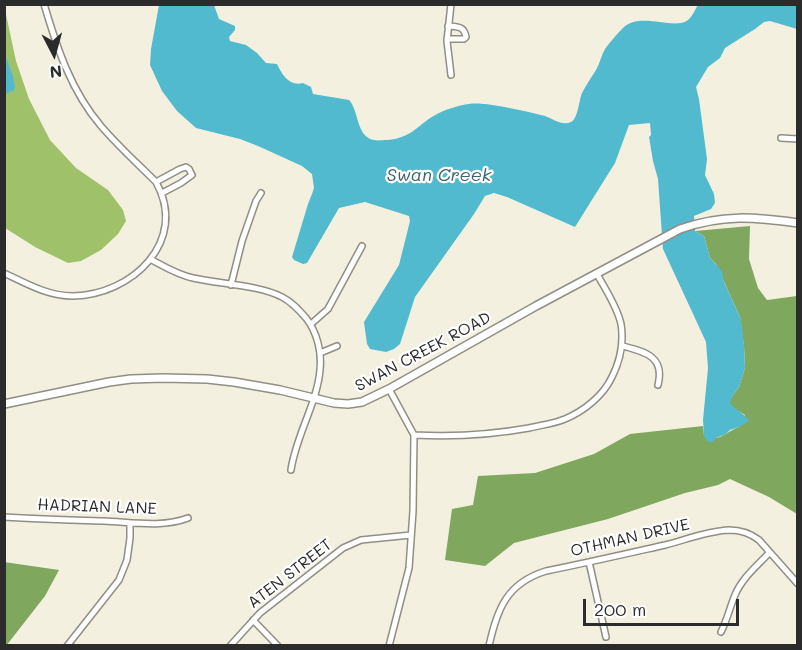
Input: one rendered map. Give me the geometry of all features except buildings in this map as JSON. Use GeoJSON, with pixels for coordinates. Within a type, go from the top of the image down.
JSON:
{"type":"FeatureCollection","features":[{"type":"Feature","properties":{"kind":"street"},"geometry":{"type":"LineString","coordinates":[[4,273],[42,291],[66,296],[103,291],[132,276],[152,260],[161,244],[165,228],[165,205],[162,193],[156,182],[101,126],[84,103],[65,68],[44,4]]}},
{"type":"Feature","properties":{"kind":"street"},"geometry":{"type":"LineString","coordinates":[[451,4],[447,39],[451,75]]}},
{"type":"Feature","properties":{"kind":"street"},"geometry":{"type":"LineString","coordinates":[[447,39],[466,37],[462,28],[448,26]]}},
{"type":"Feature","properties":{"kind":"street"},"geometry":{"type":"LineString","coordinates":[[781,138],[798,140]]}},
{"type":"Feature","properties":{"kind":"street"},"geometry":{"type":"LineString","coordinates":[[156,182],[180,168],[189,169],[192,175],[162,193]]}},
{"type":"Feature","properties":{"kind":"street"},"geometry":{"type":"LineString","coordinates":[[231,285],[242,241],[261,193]]}},
{"type":"Feature","properties":{"kind":"street","name":"SWAN CREEK ROAD"},"geometry":{"type":"LineString","coordinates":[[4,404],[109,382],[163,378],[234,382],[334,403],[354,404],[388,390],[536,306],[680,229],[698,223],[739,217],[798,223]]}},
{"type":"Feature","properties":{"kind":"street"},"geometry":{"type":"LineString","coordinates":[[311,324],[328,309],[362,246]]}},
{"type":"Feature","properties":{"kind":"street"},"geometry":{"type":"LineString","coordinates":[[152,260],[183,275],[261,290],[280,296],[297,308],[311,324],[316,334],[320,353],[320,372],[293,455],[291,470]]}},
{"type":"Feature","properties":{"kind":"street"},"geometry":{"type":"LineString","coordinates":[[414,435],[486,434],[531,427],[563,420],[584,408],[601,393],[614,374],[623,346],[620,322],[597,274]]}},
{"type":"Feature","properties":{"kind":"street"},"geometry":{"type":"LineString","coordinates":[[320,353],[337,346]]}},
{"type":"Feature","properties":{"kind":"street"},"geometry":{"type":"LineString","coordinates":[[623,346],[645,352],[657,362],[661,376],[658,385]]}},
{"type":"Feature","properties":{"kind":"street"},"geometry":{"type":"LineString","coordinates":[[388,390],[414,435],[413,511],[408,574],[389,645]]}},
{"type":"Feature","properties":{"kind":"street","name":"HADRIAN LANE"},"geometry":{"type":"LineString","coordinates":[[4,517],[130,523],[175,522],[188,518]]}},
{"type":"Feature","properties":{"kind":"street"},"geometry":{"type":"LineString","coordinates":[[67,645],[119,580],[127,560],[130,523]]}},
{"type":"Feature","properties":{"kind":"street","name":"OTHMAN DRIVE"},"geometry":{"type":"LineString","coordinates":[[489,645],[497,616],[510,592],[537,574],[711,533],[729,530],[752,535],[798,584]]}},
{"type":"Feature","properties":{"kind":"street","name":"ATEN STREET"},"geometry":{"type":"LineString","coordinates":[[230,645],[253,620],[288,590],[346,547],[362,540],[411,535]]}},
{"type":"Feature","properties":{"kind":"street"},"geometry":{"type":"LineString","coordinates":[[721,632],[740,586],[769,553]]}},
{"type":"Feature","properties":{"kind":"street"},"geometry":{"type":"LineString","coordinates":[[589,562],[606,637]]}},
{"type":"Feature","properties":{"kind":"street"},"geometry":{"type":"LineString","coordinates":[[253,620],[278,645]]}},
{"type":"Feature","properties":{"kind":"green space"},"geometry":{"type":"Polygon","coordinates":[[[4,5],[16,61],[29,99],[50,140],[76,168],[108,190],[123,210],[126,221],[118,234],[101,250],[81,261],[68,263],[35,247],[5,228],[4,5]]]}},
{"type":"Feature","properties":{"kind":"green space"},"geometry":{"type":"Polygon","coordinates":[[[750,226],[749,259],[758,288],[767,300],[797,296],[797,514],[769,497],[730,479],[718,485],[685,493],[608,519],[514,543],[485,566],[445,560],[452,509],[473,505],[478,476],[535,473],[594,454],[630,434],[703,426],[704,435],[715,438],[739,427],[745,415],[729,403],[739,387],[745,368],[740,317],[716,264],[710,258],[704,236],[695,231],[750,226]]]}},
{"type":"Feature","properties":{"kind":"green space"},"geometry":{"type":"Polygon","coordinates":[[[4,562],[59,570],[45,596],[6,646],[4,645],[4,562]]]}},
{"type":"Feature","properties":{"kind":"water","name":"Swan Creek"},"geometry":{"type":"Polygon","coordinates":[[[159,5],[214,5],[219,19],[235,26],[235,30],[229,37],[230,41],[246,45],[266,63],[277,64],[290,82],[303,83],[311,87],[313,94],[349,100],[364,134],[368,138],[379,140],[404,136],[439,113],[454,107],[476,103],[507,107],[568,123],[577,113],[582,93],[605,49],[630,23],[647,21],[682,23],[690,18],[698,5],[797,5],[797,29],[770,21],[764,22],[725,48],[720,58],[708,67],[696,87],[707,159],[705,175],[714,194],[715,203],[711,209],[694,216],[695,231],[704,236],[710,258],[722,271],[724,282],[740,317],[745,368],[739,387],[730,403],[749,421],[716,438],[712,443],[707,441],[704,435],[703,420],[708,368],[706,342],[663,249],[658,179],[649,137],[651,135],[650,123],[629,125],[615,163],[575,227],[507,197],[494,193],[485,196],[415,297],[400,344],[386,352],[370,349],[367,344],[364,322],[399,265],[410,221],[409,216],[365,202],[339,208],[307,263],[303,264],[294,260],[292,257],[314,188],[312,174],[302,166],[258,146],[196,128],[177,111],[162,91],[150,65],[159,5]]]}},
{"type":"Feature","properties":{"kind":"water"},"geometry":{"type":"Polygon","coordinates":[[[4,52],[15,88],[5,94],[4,52]]]}}]}
